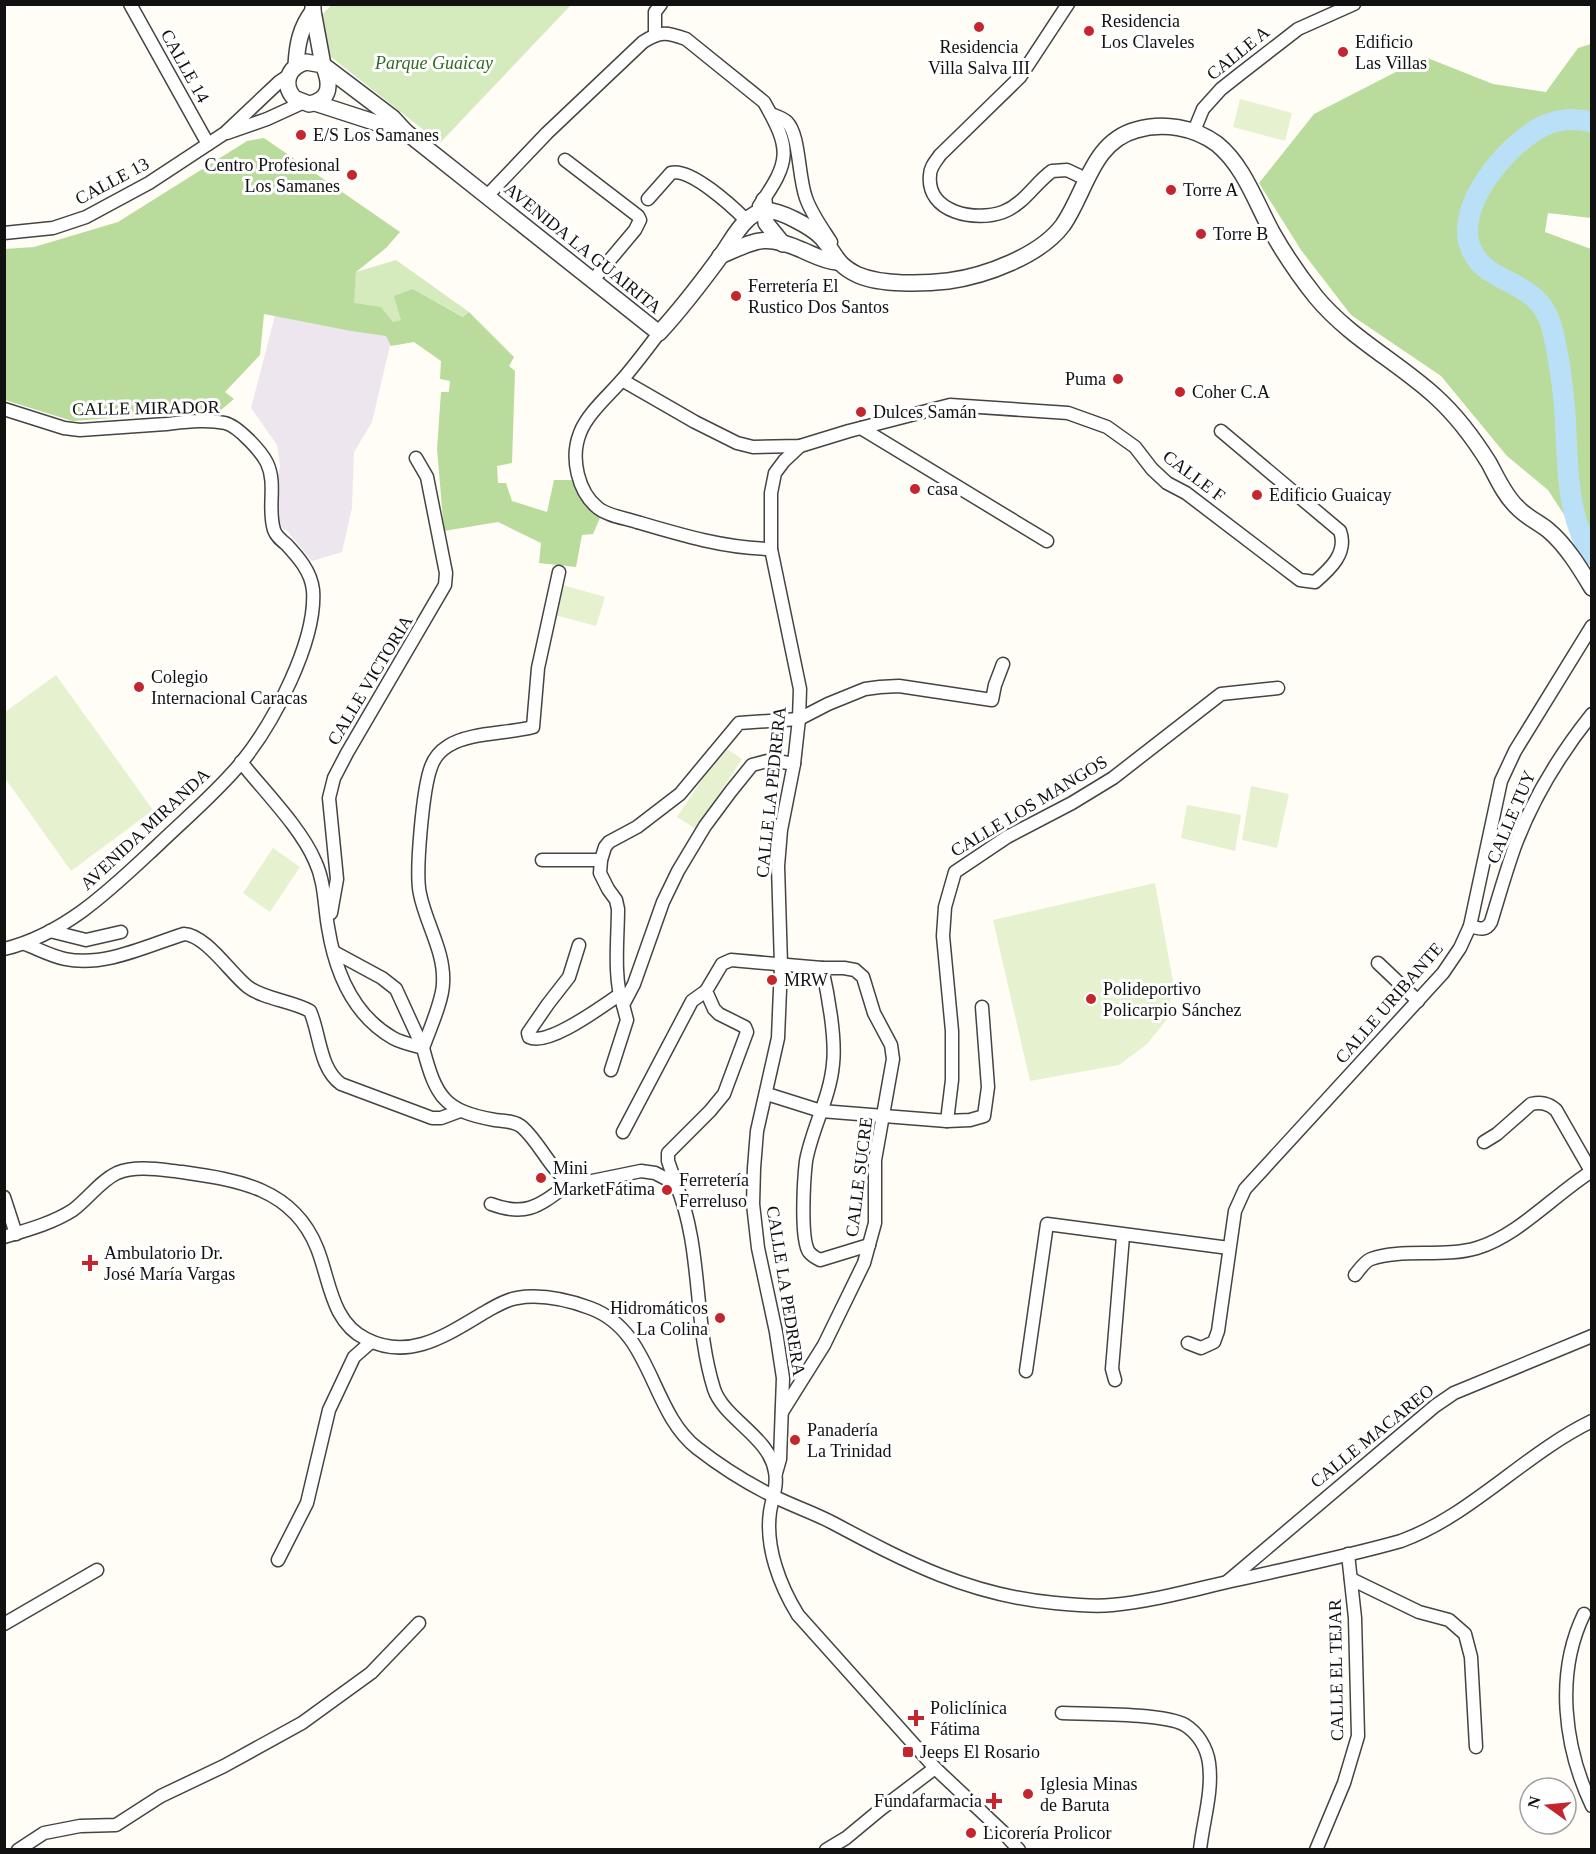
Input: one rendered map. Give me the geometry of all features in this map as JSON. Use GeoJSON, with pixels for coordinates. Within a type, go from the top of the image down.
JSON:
{"type":"FeatureCollection","features":[{"type":"Feature","properties":{"kind":"street","name":"CALLE 14"},"geometry":{"type":"LineString","coordinates":[[130,4],[208,144]]}},
{"type":"Feature","properties":{"kind":"street"},"geometry":{"type":"LineString","coordinates":[[655,34],[655,12],[661,4]]}},
{"type":"Feature","properties":{"kind":"street"},"geometry":{"type":"LineString","coordinates":[[1068,4],[1020,77],[940,155],[932,167],[930,176],[933,195],[939,202],[957,212],[981,215],[992,215],[1005,211],[1033,190],[1052,171],[1068,170],[1086,179]]}},
{"type":"Feature","properties":{"kind":"street","name":"CALLE A"},"geometry":{"type":"LineString","coordinates":[[1194,131],[1203,109],[1221,89],[1298,28],[1354,4]]}},
{"type":"Feature","properties":{"kind":"street"},"geometry":{"type":"LineString","coordinates":[[313,8],[329,86],[321,99],[309,103],[294,98],[289,90],[302,28],[313,8]]}},
{"type":"Feature","properties":{"kind":"street"},"geometry":{"type":"LineString","coordinates":[[487,196],[548,133],[643,42],[655,34],[671,33],[686,39],[764,102],[771,114],[784,141],[785,157],[764,205],[770,229],[783,244]]}},
{"type":"Feature","properties":{"kind":"street"},"geometry":{"type":"LineString","coordinates":[[292,71],[306,62],[323,65]]}},
{"type":"Feature","properties":{"kind":"street","name":"AVENIDA LA GUAIRITA"},"geometry":{"type":"LineString","coordinates":[[323,65],[393,118],[406,132],[659,333],[678,313],[748,219],[764,205]]}},
{"type":"Feature","properties":{"kind":"street","name":"CALLE 13"},"geometry":{"type":"LineString","coordinates":[[4,233],[53,228],[86,218],[149,183],[225,133],[292,71]]}},
{"type":"Feature","properties":{"kind":"street","name":"CALLE 13"},"geometry":{"type":"LineString","coordinates":[[225,133],[309,103]]}},
{"type":"Feature","properties":{"kind":"street","name":"AVENIDA LA GUAIRITA"},"geometry":{"type":"LineString","coordinates":[[309,103],[372,121],[396,131],[406,132]]}},
{"type":"Feature","properties":{"kind":"street"},"geometry":{"type":"LineString","coordinates":[[771,114],[788,123],[792,130],[798,147],[800,179],[806,198],[832,243],[837,262]]}},
{"type":"Feature","properties":{"kind":"street"},"geometry":{"type":"LineString","coordinates":[[720,256],[759,240],[768,240],[823,260],[837,262],[867,279],[913,282],[950,281],[1005,265],[1034,250],[1062,227],[1086,179],[1108,146],[1125,134],[1151,127],[1185,128],[1194,131],[1220,147],[1236,166],[1279,243],[1318,299],[1363,341],[1414,378],[1446,406],[1474,440],[1516,507],[1555,536],[1592,588]]}},
{"type":"Feature","properties":{"kind":"street"},"geometry":{"type":"LineString","coordinates":[[565,160],[638,216],[640,220],[593,280]]}},
{"type":"Feature","properties":{"kind":"street"},"geometry":{"type":"LineString","coordinates":[[648,200],[670,173],[682,172],[748,219]]}},
{"type":"Feature","properties":{"kind":"street"},"geometry":{"type":"LineString","coordinates":[[764,205],[814,231],[824,241],[837,262]]}},
{"type":"Feature","properties":{"kind":"street"},"geometry":{"type":"LineString","coordinates":[[659,333],[580,431],[575,450],[581,484],[587,498],[600,510],[662,529],[711,542],[771,549]]}},
{"type":"Feature","properties":{"kind":"street"},"geometry":{"type":"LineString","coordinates":[[622,380],[737,443],[753,447],[800,446]]}},
{"type":"Feature","properties":{"kind":"street","name":"CALLE F"},"geometry":{"type":"LineString","coordinates":[[800,446],[950,405],[1068,413],[1107,427],[1135,447],[1152,469],[1167,483],[1186,493],[1300,580],[1315,582],[1333,566],[1342,548],[1340,531],[1221,431]]}},
{"type":"Feature","properties":{"kind":"street","name":"CALLE MIRADOR"},"geometry":{"type":"LineString","coordinates":[[4,409],[64,428],[80,430],[196,421],[227,423],[257,447],[272,478],[271,511],[275,533],[301,560],[310,576],[313,588],[313,611],[301,656],[274,715],[241,762]]}},
{"type":"Feature","properties":{"kind":"street"},"geometry":{"type":"LineString","coordinates":[[861,428],[1047,541]]}},
{"type":"Feature","properties":{"kind":"street","name":"CALLE LA PEDRERA"},"geometry":{"type":"LineString","coordinates":[[800,446],[775,473],[771,493],[771,549],[800,688],[800,719],[778,866],[781,965],[778,1038],[757,1131],[753,1204],[758,1248],[776,1332],[783,1378],[780,1460],[769,1523],[773,1550],[778,1576],[798,1615],[934,1768],[1003,1832],[1017,1849]]}},
{"type":"Feature","properties":{"kind":"street","name":"CALLE VICTORIA"},"geometry":{"type":"LineString","coordinates":[[328,926],[337,879],[329,798],[332,783],[347,753],[439,599],[445,585],[446,573],[427,477],[416,458]]}},
{"type":"Feature","properties":{"kind":"street"},"geometry":{"type":"LineString","coordinates":[[423,1048],[443,983],[440,957],[418,882],[429,773],[437,755],[449,745],[467,738],[532,727],[538,668],[559,572]]}},
{"type":"Feature","properties":{"kind":"street","name":"CALLE URIBANTE"},"geometry":{"type":"LineString","coordinates":[[1188,1343],[1201,1348],[1214,1342],[1218,1331],[1235,1211],[1245,1189],[1418,1001],[1454,958],[1470,926],[1501,781],[1515,751],[1592,626]]}},
{"type":"Feature","properties":{"kind":"street"},"geometry":{"type":"LineString","coordinates":[[611,1070],[627,1020],[621,1000],[618,909],[616,900],[600,873],[601,860],[608,843],[637,827],[686,787],[736,724],[746,721],[800,719],[828,704],[865,689],[880,687],[899,686],[992,700],[1003,664]]}},
{"type":"Feature","properties":{"kind":"street","name":"CALLE LOS MANGOS"},"geometry":{"type":"LineString","coordinates":[[947,1122],[952,1080],[952,1031],[943,936],[945,907],[955,872],[1007,837],[1072,803],[1113,778],[1221,694],[1278,688]]}},
{"type":"Feature","properties":{"kind":"street","name":"CALLE TUY"},"geometry":{"type":"LineString","coordinates":[[1470,926],[1483,929],[1491,922],[1515,845],[1532,807],[1562,753],[1592,714]]}},
{"type":"Feature","properties":{"kind":"street"},"geometry":{"type":"LineString","coordinates":[[579,945],[569,978],[541,1014],[528,1033],[528,1037],[540,1040],[621,1000],[634,984],[671,885],[705,826],[730,791],[752,765],[768,760],[794,764]]}},
{"type":"Feature","properties":{"kind":"street"},"geometry":{"type":"LineString","coordinates":[[241,762],[311,851],[325,893],[328,926],[334,952],[347,989],[363,1014],[394,1038],[423,1048]]}},
{"type":"Feature","properties":{"kind":"street","name":"AVENIDA MIRANDA"},"geometry":{"type":"LineString","coordinates":[[4,949],[25,944],[50,931],[110,890],[196,809],[241,762]]}},
{"type":"Feature","properties":{"kind":"street"},"geometry":{"type":"LineString","coordinates":[[542,860],[601,860]]}},
{"type":"Feature","properties":{"kind":"street"},"geometry":{"type":"LineString","coordinates":[[50,931],[86,940],[121,932]]}},
{"type":"Feature","properties":{"kind":"street"},"geometry":{"type":"LineString","coordinates":[[25,944],[62,958],[93,961],[189,934],[204,944],[250,989],[310,1011],[331,1074],[338,1082],[432,1118],[441,1118],[460,1111]]}},
{"type":"Feature","properties":{"kind":"street"},"geometry":{"type":"LineString","coordinates":[[334,952],[382,978],[396,989],[423,1048],[436,1088],[448,1103],[460,1111],[511,1122],[521,1127],[553,1167],[570,1183]]}},
{"type":"Feature","properties":{"kind":"street","name":"CALLE SUCRE"},"geometry":{"type":"LineString","coordinates":[[706,991],[722,964],[728,961],[855,970],[863,977],[874,1013],[891,1045],[893,1059],[875,1160],[875,1223],[864,1263],[824,1345],[781,1413]]}},
{"type":"Feature","properties":{"kind":"street"},"geometry":{"type":"LineString","coordinates":[[1378,963],[1418,1001]]}},
{"type":"Feature","properties":{"kind":"street"},"geometry":{"type":"LineString","coordinates":[[822,968],[831,1020],[834,1061],[831,1084],[806,1160],[804,1219],[809,1252],[820,1260],[869,1245]]}},
{"type":"Feature","properties":{"kind":"street"},"geometry":{"type":"LineString","coordinates":[[623,1132],[692,1001],[706,991],[716,1012],[745,1027],[747,1032],[724,1094],[710,1112],[668,1153],[668,1161],[687,1216],[706,1350],[714,1388],[719,1399],[767,1452],[776,1474]]}},
{"type":"Feature","properties":{"kind":"street"},"geometry":{"type":"LineString","coordinates":[[767,1094],[821,1111],[947,1122],[984,1116],[988,1086],[982,1007]]}},
{"type":"Feature","properties":{"kind":"street"},"geometry":{"type":"LineString","coordinates":[[1355,1275],[1369,1259],[1452,1252],[1476,1248],[1500,1239],[1591,1171],[1556,1110],[1550,1104],[1531,1104],[1497,1134],[1484,1142]]}},
{"type":"Feature","properties":{"kind":"street"},"geometry":{"type":"LineString","coordinates":[[4,1197],[10,1235],[58,1218],[86,1200],[116,1174],[129,1170],[168,1170],[226,1178],[244,1183],[280,1200],[311,1234],[319,1250],[337,1308],[351,1328],[370,1342],[401,1348],[421,1346],[441,1338],[499,1304],[515,1298],[552,1298],[593,1309],[612,1321],[628,1336],[649,1367],[667,1411],[694,1445],[774,1497],[805,1509],[870,1544],[938,1576],[964,1585],[1036,1602],[1080,1606],[1141,1602],[1382,1546],[1422,1533],[1472,1501],[1512,1470],[1592,1421]]}},
{"type":"Feature","properties":{"kind":"street"},"geometry":{"type":"LineString","coordinates":[[491,1204],[510,1210],[529,1208],[545,1201],[570,1183],[645,1171],[655,1173],[676,1184]]}},
{"type":"Feature","properties":{"kind":"street"},"geometry":{"type":"LineString","coordinates":[[1026,1371],[1047,1224],[1123,1236],[1229,1248]]}},
{"type":"Feature","properties":{"kind":"street"},"geometry":{"type":"LineString","coordinates":[[1114,1380],[1112,1369],[1123,1236]]}},
{"type":"Feature","properties":{"kind":"street","name":"CALLE MACAREO"},"geometry":{"type":"LineString","coordinates":[[1227,1582],[1435,1406],[1454,1393],[1592,1336]]}},
{"type":"Feature","properties":{"kind":"street"},"geometry":{"type":"LineString","coordinates":[[278,1560],[307,1503],[329,1410],[354,1357],[370,1342]]}},
{"type":"Feature","properties":{"kind":"street","name":"CALLE EL TEJAR"},"geometry":{"type":"LineString","coordinates":[[1316,1850],[1344,1783],[1358,1736],[1355,1618],[1348,1554]]}},
{"type":"Feature","properties":{"kind":"street"},"geometry":{"type":"LineString","coordinates":[[4,1624],[97,1570]]}},
{"type":"Feature","properties":{"kind":"street"},"geometry":{"type":"LineString","coordinates":[[1351,1579],[1419,1612],[1449,1620],[1466,1634],[1471,1657],[1476,1747]]}},
{"type":"Feature","properties":{"kind":"street"},"geometry":{"type":"LineString","coordinates":[[1584,1614],[1571,1647],[1566,1679],[1566,1702],[1579,1776],[1592,1806]]}},
{"type":"Feature","properties":{"kind":"street"},"geometry":{"type":"LineString","coordinates":[[18,1850],[44,1833],[80,1826],[116,1825],[161,1796],[224,1766],[302,1724],[371,1673],[419,1623]]}},
{"type":"Feature","properties":{"kind":"street"},"geometry":{"type":"LineString","coordinates":[[1062,1713],[1126,1715],[1168,1720],[1184,1725],[1194,1733],[1201,1741],[1209,1763],[1209,1800],[1200,1850]]}},
{"type":"Feature","properties":{"kind":"street"},"geometry":{"type":"LineString","coordinates":[[826,1850],[846,1838],[934,1768]]}},
{"type":"Feature","properties":{"kind":"shaded area"},"geometry":{"type":"Polygon","coordinates":[[[280,296],[296,303],[399,307],[372,422],[354,452],[352,508],[342,552],[312,561],[288,532],[278,525],[275,492],[280,466],[277,445],[251,408],[280,296]]]}},
{"type":"Feature","properties":{"kind":"green space","name":"Parque Guaicay"},"geometry":{"type":"Polygon","coordinates":[[[332,4],[571,5],[440,143],[326,53],[322,15],[332,4]]]}},
{"type":"Feature","properties":{"kind":"green space"},"geometry":{"type":"Polygon","coordinates":[[[1591,44],[1591,218],[1548,213],[1545,232],[1591,249],[1591,556],[1548,490],[1507,456],[1441,376],[1351,315],[1301,250],[1259,183],[1314,114],[1425,57],[1493,84],[1546,92],[1578,48],[1591,44]]]}},
{"type":"Feature","properties":{"kind":"green space"},"geometry":{"type":"Polygon","coordinates":[[[1240,99],[1292,113],[1285,141],[1233,127],[1240,99]]]}},
{"type":"Feature","properties":{"kind":"green space"},"geometry":{"type":"Polygon","coordinates":[[[264,138],[400,232],[386,248],[356,272],[354,303],[381,307],[393,322],[401,320],[394,296],[413,289],[463,317],[469,312],[514,357],[509,366],[515,371],[512,463],[497,466],[498,483],[506,483],[512,501],[547,512],[554,480],[577,480],[582,495],[600,518],[593,534],[582,535],[576,567],[539,563],[541,543],[498,522],[444,531],[437,449],[441,392],[449,392],[450,381],[440,379],[441,361],[414,342],[391,346],[386,336],[264,314],[260,355],[225,392],[234,399],[221,410],[72,421],[5,400],[4,249],[34,247],[118,222],[247,141],[264,138]]]}},
{"type":"Feature","properties":{"kind":"green space"},"geometry":{"type":"Polygon","coordinates":[[[396,260],[469,312],[464,317],[413,289],[401,320],[393,323],[353,303],[356,272],[396,260]]]}},
{"type":"Feature","properties":{"kind":"green space"},"geometry":{"type":"Polygon","coordinates":[[[563,585],[605,597],[596,626],[555,615],[563,585]]]}},
{"type":"Feature","properties":{"kind":"green space"},"geometry":{"type":"Polygon","coordinates":[[[56,675],[153,810],[71,871],[5,778],[5,712],[56,675]]]}},
{"type":"Feature","properties":{"kind":"green space"},"geometry":{"type":"Polygon","coordinates":[[[724,747],[742,759],[696,829],[677,817],[724,747]]]}},
{"type":"Feature","properties":{"kind":"green space"},"geometry":{"type":"Polygon","coordinates":[[[1251,786],[1289,794],[1277,848],[1242,840],[1251,786]]]}},
{"type":"Feature","properties":{"kind":"green space"},"geometry":{"type":"Polygon","coordinates":[[[1187,805],[1241,815],[1235,851],[1181,838],[1187,805]]]}},
{"type":"Feature","properties":{"kind":"green space"},"geometry":{"type":"Polygon","coordinates":[[[273,848],[300,867],[270,912],[243,893],[273,848]]]}},
{"type":"Feature","properties":{"kind":"green space","name":"Polideportivo Policarpio Sánchez"},"geometry":{"type":"Polygon","coordinates":[[[1155,883],[1173,981],[1168,1018],[1147,1044],[1119,1065],[1030,1081],[993,920],[1155,883]]]}},
{"type":"Feature","properties":{"kind":"waterway"},"geometry":{"type":"LineString","coordinates":[[1592,122],[1580,120],[1555,122],[1543,126],[1514,147],[1499,162],[1476,198],[1469,216],[1468,234],[1472,251],[1480,263],[1491,272],[1527,292],[1538,301],[1547,314],[1553,332],[1562,382],[1572,504],[1583,539],[1592,555]]}},
{"type":"Feature","properties":{"kind":"place","name":"Residencia Villa Salva III"},"geometry":{"type":"Point","coordinates":[979,27]}},
{"type":"Feature","properties":{"kind":"place","name":"Residencia Los Claveles"},"geometry":{"type":"Point","coordinates":[1089,31]}},
{"type":"Feature","properties":{"kind":"place","name":"Edificio Las Villas"},"geometry":{"type":"Point","coordinates":[1343,52]}},
{"type":"Feature","properties":{"kind":"place","name":"E/S Los Samanes"},"geometry":{"type":"Point","coordinates":[301,135]}},
{"type":"Feature","properties":{"kind":"place","name":"Centro Profesional Los Samanes"},"geometry":{"type":"Point","coordinates":[352,175]}},
{"type":"Feature","properties":{"kind":"place","name":"Torre A"},"geometry":{"type":"Point","coordinates":[1171,190]}},
{"type":"Feature","properties":{"kind":"place","name":"Torre B"},"geometry":{"type":"Point","coordinates":[1201,234]}},
{"type":"Feature","properties":{"kind":"place","name":"Ferretería El Rustico Dos Santos"},"geometry":{"type":"Point","coordinates":[736,296]}},
{"type":"Feature","properties":{"kind":"place","name":"Puma"},"geometry":{"type":"Point","coordinates":[1118,379]}},
{"type":"Feature","properties":{"kind":"place","name":"Coher C.A"},"geometry":{"type":"Point","coordinates":[1180,392]}},
{"type":"Feature","properties":{"kind":"place","name":"Dulces Samán"},"geometry":{"type":"Point","coordinates":[861,412]}},
{"type":"Feature","properties":{"kind":"place","name":"casa"},"geometry":{"type":"Point","coordinates":[915,489]}},
{"type":"Feature","properties":{"kind":"place","name":"Edificio Guaicay"},"geometry":{"type":"Point","coordinates":[1257,495]}},
{"type":"Feature","properties":{"kind":"place","name":"Colegio Internacional Caracas"},"geometry":{"type":"Point","coordinates":[139,687]}},
{"type":"Feature","properties":{"kind":"place","name":"MRW"},"geometry":{"type":"Point","coordinates":[772,980]}},
{"type":"Feature","properties":{"kind":"place","name":"Polideportivo Policarpio Sánchez"},"geometry":{"type":"Point","coordinates":[1091,999]}},
{"type":"Feature","properties":{"kind":"place","name":"Mini MarketFátima"},"geometry":{"type":"Point","coordinates":[541,1178]}},
{"type":"Feature","properties":{"kind":"place","name":"Ferretería Ferreluso"},"geometry":{"type":"Point","coordinates":[667,1190]}},
{"type":"Feature","properties":{"kind":"place","name":"Ambulatorio Dr. José María Vargas"},"geometry":{"type":"Point","coordinates":[90,1263]}},
{"type":"Feature","properties":{"kind":"place","name":"Hidromáticos La Colina"},"geometry":{"type":"Point","coordinates":[720,1318]}},
{"type":"Feature","properties":{"kind":"place","name":"Panadería La Trinidad"},"geometry":{"type":"Point","coordinates":[795,1440]}},
{"type":"Feature","properties":{"kind":"place","name":"Policlínica Fátima"},"geometry":{"type":"Point","coordinates":[916,1718]}},
{"type":"Feature","properties":{"kind":"place","name":"Jeeps El Rosario"},"geometry":{"type":"Point","coordinates":[908,1752]}},
{"type":"Feature","properties":{"kind":"place","name":"Iglesia Minas de Baruta"},"geometry":{"type":"Point","coordinates":[1028,1794]}},
{"type":"Feature","properties":{"kind":"place","name":"Fundafarmacia"},"geometry":{"type":"Point","coordinates":[994,1801]}},
{"type":"Feature","properties":{"kind":"place","name":"Licorería Prolicor"},"geometry":{"type":"Point","coordinates":[971,1833]}}]}
